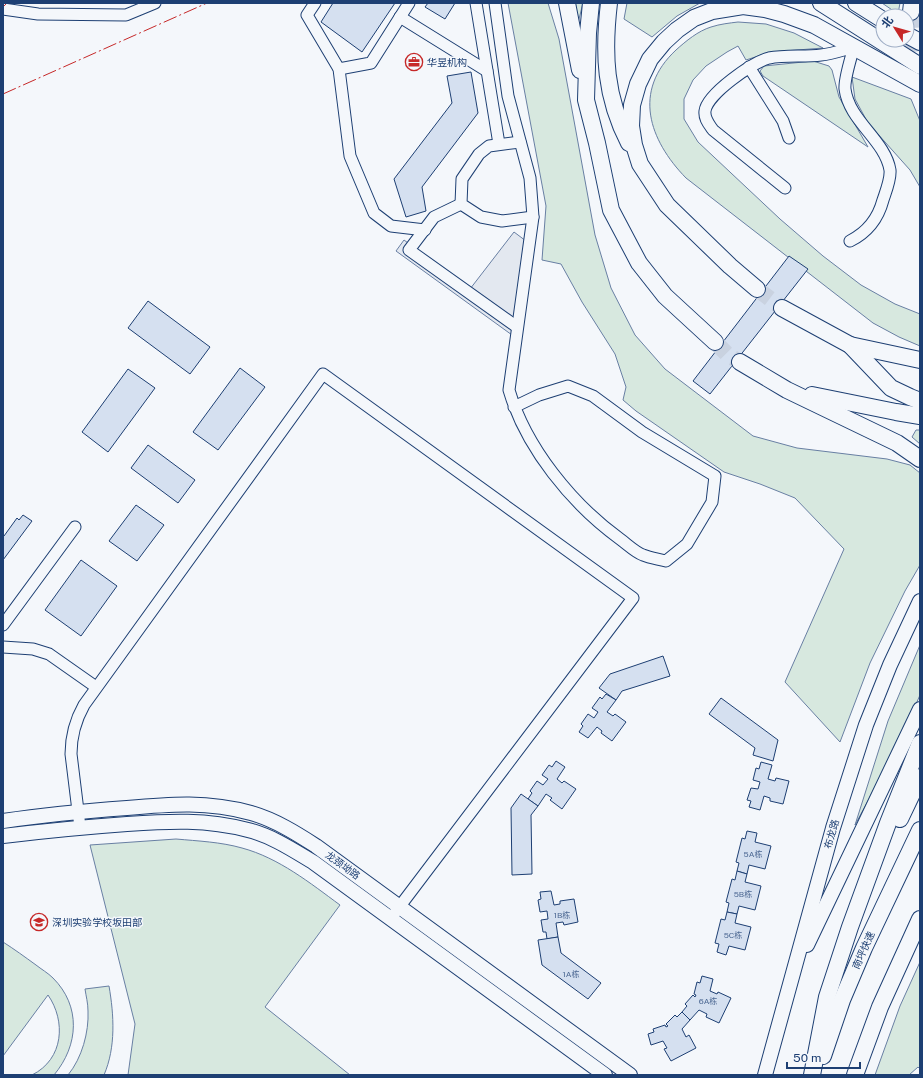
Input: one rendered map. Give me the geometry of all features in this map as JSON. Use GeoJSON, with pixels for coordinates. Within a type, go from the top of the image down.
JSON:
{"type":"FeatureCollection","features":[{"type":"Feature","properties":{"kind":"highway"},"geometry":{"type":"LineString","coordinates":[[567,3],[586,100],[612,210],[639,263],[665,296],[715,342]]}},
{"type":"Feature","properties":{"kind":"highway"},"geometry":{"type":"LineString","coordinates":[[586,100],[588,33],[591,3]]}},
{"type":"Feature","properties":{"kind":"highway"},"geometry":{"type":"LineString","coordinates":[[609,3],[605,35],[606,63],[610,91],[624,133],[640,164],[667,205],[730,266],[757,289]]}},
{"type":"Feature","properties":{"kind":"highway"},"geometry":{"type":"LineString","coordinates":[[821,3],[920,66]]}},
{"type":"Feature","properties":{"kind":"highway"},"geometry":{"type":"LineString","coordinates":[[856,3],[875,15]]}},
{"type":"Feature","properties":{"kind":"highway"},"geometry":{"type":"LineString","coordinates":[[640,164],[634,145],[631,126],[632,105],[638,84],[650,59],[664,42],[677,30],[694,18],[712,12],[743,6],[765,9],[784,14],[814,25],[920,84]]}},
{"type":"Feature","properties":{"kind":"highway"},"geometry":{"type":"LineString","coordinates":[[782,308],[850,345],[920,360]]}},
{"type":"Feature","properties":{"kind":"highway"},"geometry":{"type":"LineString","coordinates":[[850,345],[892,388],[910,398],[920,401]]}},
{"type":"Feature","properties":{"kind":"highway"},"geometry":{"type":"LineString","coordinates":[[740,362],[787,390],[897,443],[920,459]]}},
{"type":"Feature","properties":{"kind":"highway"},"geometry":{"type":"LineString","coordinates":[[787,390],[920,416]]}},
{"type":"Feature","properties":{"kind":"highway"},"geometry":{"type":"LineString","coordinates":[[812,1075],[827,997],[850,927],[888,823],[920,742]]}},
{"type":"Feature","properties":{"kind":"highway"},"geometry":{"type":"LineString","coordinates":[[850,927],[920,777]]}},
{"type":"Feature","properties":{"kind":"highway","name":"南坪快速"},"geometry":{"type":"LineString","coordinates":[[818,1075],[842,1000],[861,954],[920,830]]}},
{"type":"Feature","properties":{"kind":"highway"},"geometry":{"type":"LineString","coordinates":[[855,1075],[880,1007],[920,919]]}},
{"type":"Feature","properties":{"kind":"main road","name":"布龙路"},"geometry":{"type":"LineString","coordinates":[[765,1075],[833,828],[866,724],[890,665],[920,601]]}},
{"type":"Feature","properties":{"kind":"main road"},"geometry":{"type":"LineString","coordinates":[[788,989],[809,940],[920,709]]}},
{"type":"Feature","properties":{"kind":"main road","name":"龙颈坳路"},"geometry":{"type":"LineString","coordinates":[[3,820],[78,811],[178,804],[207,805],[233,809],[253,814],[277,823],[310,842],[630,1075]]}},
{"type":"Feature","properties":{"kind":"main road","name":"龙颈坳路"},"geometry":{"type":"LineString","coordinates":[[3,836],[80,827],[176,820],[204,822],[250,830],[274,840],[313,862],[604,1075]]}},
{"type":"Feature","properties":{"kind":"street"},"geometry":{"type":"LineString","coordinates":[[3,9],[38,14],[126,15],[155,3]]}},
{"type":"Feature","properties":{"kind":"street"},"geometry":{"type":"LineString","coordinates":[[315,3],[307,15],[339,69],[350,156],[374,213],[391,226],[425,230]]}},
{"type":"Feature","properties":{"kind":"street"},"geometry":{"type":"LineString","coordinates":[[339,69],[371,63],[409,3]]}},
{"type":"Feature","properties":{"kind":"street"},"geometry":{"type":"LineString","coordinates":[[476,3],[499,144]]}},
{"type":"Feature","properties":{"kind":"street"},"geometry":{"type":"LineString","coordinates":[[495,3],[508,96],[530,178],[533,217],[509,390],[514,407],[532,442],[554,475],[580,505],[609,531],[641,555],[666,561],[687,544],[712,502],[714,476],[642,432],[593,396],[568,386],[539,395],[514,407]]}},
{"type":"Feature","properties":{"kind":"street"},"geometry":{"type":"LineString","coordinates":[[400,17],[487,71]]}},
{"type":"Feature","properties":{"kind":"street"},"geometry":{"type":"LineString","coordinates":[[785,188],[714,130],[706,121],[705,110],[711,99],[738,74],[769,58],[822,55],[854,47],[844,87],[850,107],[884,154],[890,171],[882,206],[872,224],[862,235],[850,240]]}},
{"type":"Feature","properties":{"kind":"street"},"geometry":{"type":"LineString","coordinates":[[749,67],[783,121],[789,138]]}},
{"type":"Feature","properties":{"kind":"street"},"geometry":{"type":"LineString","coordinates":[[461,204],[462,179],[479,154],[489,146],[520,142]]}},
{"type":"Feature","properties":{"kind":"street"},"geometry":{"type":"LineString","coordinates":[[461,204],[481,217],[495,220],[502,221],[533,217]]}},
{"type":"Feature","properties":{"kind":"street"},"geometry":{"type":"LineString","coordinates":[[461,204],[434,218],[409,250],[517,327]]}},
{"type":"Feature","properties":{"kind":"street"},"geometry":{"type":"LineString","coordinates":[[80,827],[72,754],[73,734],[77,719],[84,704],[323,374],[633,598],[390,919]]}},
{"type":"Feature","properties":{"kind":"street"},"geometry":{"type":"LineString","coordinates":[[3,625],[75,527]]}},
{"type":"Feature","properties":{"kind":"street"},"geometry":{"type":"LineString","coordinates":[[3,647],[33,649],[48,654],[96,687]]}},
{"type":"Feature","properties":{"kind":"shaded area"},"geometry":{"type":"Polygon","coordinates":[[[508,3],[548,3],[559,39],[595,235],[611,288],[635,335],[665,369],[753,436],[797,448],[887,459],[910,465],[920,473],[920,565],[905,591],[870,663],[840,742],[785,682],[844,549],[795,498],[724,472],[636,411],[623,400],[626,387],[615,354],[582,302],[561,264],[542,260],[546,206],[508,3]]]}},
{"type":"Feature","properties":{"kind":"shaded area"},"geometry":{"type":"Polygon","coordinates":[[[566,3],[583,3],[574,39],[566,3]]]}},
{"type":"Feature","properties":{"kind":"shaded area"},"geometry":{"type":"Polygon","coordinates":[[[627,3],[700,3],[677,16],[652,37],[624,19],[627,3]]]}},
{"type":"Feature","properties":{"kind":"shaded area"},"geometry":{"type":"Polygon","coordinates":[[[882,3],[900,3],[899,8],[889,8],[882,3]]]}},
{"type":"Feature","properties":{"kind":"shaded area"},"geometry":{"type":"Polygon","coordinates":[[[738,22],[766,24],[794,33],[823,48],[771,52],[746,60],[738,46],[706,66],[693,80],[684,99],[684,119],[698,142],[780,219],[823,256],[861,285],[895,304],[920,314],[920,346],[873,323],[686,178],[663,148],[655,132],[651,115],[650,98],[654,82],[662,66],[676,50],[697,34],[714,26],[738,22]]]}},
{"type":"Feature","properties":{"kind":"shaded area"},"geometry":{"type":"Polygon","coordinates":[[[813,61],[829,66],[832,70],[839,97],[868,147],[763,76],[760,71],[764,66],[813,61]]]}},
{"type":"Feature","properties":{"kind":"shaded area"},"geometry":{"type":"Polygon","coordinates":[[[852,77],[911,99],[920,121],[920,187],[910,170],[868,123],[855,99],[852,77]]]}},
{"type":"Feature","properties":{"kind":"shaded area"},"geometry":{"type":"Polygon","coordinates":[[[514,232],[526,241],[512,335],[396,251],[404,240],[470,289],[514,232]]]}},
{"type":"Feature","properties":{"kind":"shaded area"},"geometry":{"type":"Polygon","coordinates":[[[916,430],[920,430],[920,444],[912,437],[916,430]]]}},
{"type":"Feature","properties":{"kind":"shaded area"},"geometry":{"type":"Polygon","coordinates":[[[920,645],[920,695],[898,745],[855,825],[888,721],[920,645]]]}},
{"type":"Feature","properties":{"kind":"shaded area"},"geometry":{"type":"Polygon","coordinates":[[[176,839],[226,844],[256,852],[294,872],[340,905],[265,1007],[350,1075],[128,1075],[135,1024],[90,845],[176,839]]]}},
{"type":"Feature","properties":{"kind":"shaded area"},"geometry":{"type":"Polygon","coordinates":[[[3,942],[51,976],[62,989],[68,1001],[72,1013],[72,1039],[62,1063],[54,1075],[32,1075],[43,1068],[51,1059],[56,1050],[59,1039],[58,1016],[48,995],[3,1056],[3,942]]]}},
{"type":"Feature","properties":{"kind":"shaded area"},"geometry":{"type":"Polygon","coordinates":[[[920,962],[920,1069],[918,1067],[909,1075],[875,1075],[900,1006],[920,962]]]}},
{"type":"Feature","properties":{"kind":"shaded area"},"geometry":{"type":"Polygon","coordinates":[[[109,986],[113,1031],[111,1053],[104,1075],[68,1075],[81,1053],[86,1036],[88,1011],[85,989],[109,986]]]}},
{"type":"Feature","properties":{"kind":"building"},"geometry":{"type":"Polygon","coordinates":[[[333,3],[395,3],[362,52],[321,22],[333,3]]]}},
{"type":"Feature","properties":{"kind":"building"},"geometry":{"type":"Polygon","coordinates":[[[428,3],[455,3],[445,19],[425,7],[428,3]]]}},
{"type":"Feature","properties":{"kind":"building"},"geometry":{"type":"Polygon","coordinates":[[[471,72],[478,113],[422,187],[426,211],[406,217],[394,179],[452,103],[447,76],[471,72]]]}},
{"type":"Feature","properties":{"kind":"building"},"geometry":{"type":"Polygon","coordinates":[[[789,256],[808,269],[710,394],[693,381],[789,256]]]}},
{"type":"Feature","properties":{"kind":"building"},"geometry":{"type":"Polygon","coordinates":[[[148,301],[210,347],[190,374],[128,328],[148,301]]]}},
{"type":"Feature","properties":{"kind":"building"},"geometry":{"type":"Polygon","coordinates":[[[240,368],[265,387],[218,450],[193,432],[240,368]]]}},
{"type":"Feature","properties":{"kind":"building"},"geometry":{"type":"Polygon","coordinates":[[[128,369],[155,388],[108,452],[82,432],[128,369]]]}},
{"type":"Feature","properties":{"kind":"building"},"geometry":{"type":"Polygon","coordinates":[[[148,445],[195,480],[178,503],[131,468],[148,445]]]}},
{"type":"Feature","properties":{"kind":"building"},"geometry":{"type":"Polygon","coordinates":[[[136,505],[164,525],[137,561],[109,541],[136,505]]]}},
{"type":"Feature","properties":{"kind":"building"},"geometry":{"type":"Polygon","coordinates":[[[23,515],[32,521],[3,560],[3,535],[4,536],[17,518],[19,520],[23,515]]]}},
{"type":"Feature","properties":{"kind":"building"},"geometry":{"type":"Polygon","coordinates":[[[81,560],[117,586],[81,636],[45,610],[81,560]]]}},
{"type":"Feature","properties":{"kind":"building"},"geometry":{"type":"Polygon","coordinates":[[[663,656],[670,676],[622,691],[616,700],[599,688],[610,674],[663,656]]]}},
{"type":"Feature","properties":{"kind":"building"},"geometry":{"type":"Polygon","coordinates":[[[606,694],[616,700],[607,712],[613,716],[615,714],[626,722],[612,741],[601,733],[602,731],[597,727],[588,738],[579,732],[583,726],[581,724],[588,714],[594,718],[598,712],[592,708],[600,697],[602,699],[606,694]]]}},
{"type":"Feature","properties":{"kind":"building"},"geometry":{"type":"Polygon","coordinates":[[[721,698],[778,740],[773,761],[753,755],[755,748],[709,714],[721,698]]]}},
{"type":"Feature","properties":{"kind":"building"},"geometry":{"type":"Polygon","coordinates":[[[556,761],[565,767],[557,779],[562,783],[564,781],[576,789],[562,809],[550,800],[552,798],[546,794],[538,806],[528,799],[532,793],[530,791],[537,781],[543,785],[548,779],[542,775],[549,765],[552,767],[556,761]]]}},
{"type":"Feature","properties":{"kind":"building"},"geometry":{"type":"Polygon","coordinates":[[[761,762],[772,765],[768,779],[775,781],[776,778],[789,781],[783,804],[770,801],[770,798],[764,796],[760,810],[749,807],[751,801],[747,800],[751,788],[758,789],[760,782],[753,780],[756,768],[759,769],[761,762]]]}},
{"type":"Feature","properties":{"kind":"building"},"geometry":{"type":"Polygon","coordinates":[[[521,794],[538,806],[531,815],[532,874],[512,875],[511,808],[521,794]]]}},
{"type":"Feature","properties":{"kind":"building"},"geometry":{"type":"Polygon","coordinates":[[[747,831],[757,833],[755,842],[771,846],[765,869],[749,865],[747,874],[737,871],[739,863],[736,862],[742,838],[745,839],[747,831]]]}},
{"type":"Feature","properties":{"kind":"building"},"geometry":{"type":"Polygon","coordinates":[[[737,871],[747,874],[745,882],[761,886],[755,910],[739,906],[737,914],[727,912],[729,903],[726,902],[732,879],[735,880],[737,871]]]}},
{"type":"Feature","properties":{"kind":"building"},"geometry":{"type":"Polygon","coordinates":[[[551,891],[554,905],[560,904],[560,901],[574,899],[578,922],[564,925],[563,922],[556,923],[558,937],[547,939],[546,932],[543,932],[541,920],[548,919],[547,911],[540,912],[538,900],[541,899],[540,892],[551,891]]]}},
{"type":"Feature","properties":{"kind":"building"},"geometry":{"type":"Polygon","coordinates":[[[727,912],[737,914],[735,923],[751,927],[745,950],[729,946],[726,955],[717,952],[719,944],[715,943],[721,919],[725,920],[727,912]]]}},
{"type":"Feature","properties":{"kind":"building"},"geometry":{"type":"Polygon","coordinates":[[[558,937],[561,953],[601,983],[588,999],[542,965],[538,940],[558,937]]]}},
{"type":"Feature","properties":{"kind":"building"},"geometry":{"type":"Polygon","coordinates":[[[702,976],[713,979],[710,991],[717,994],[718,992],[731,998],[719,1023],[706,1017],[707,1014],[699,1010],[690,1020],[682,1012],[687,1006],[685,1004],[693,995],[695,997],[696,995],[694,994],[697,982],[700,983],[702,976]]]}},
{"type":"Feature","properties":{"kind":"building"},"geometry":{"type":"Polygon","coordinates":[[[682,1012],[690,1020],[682,1029],[686,1037],[689,1035],[696,1048],[671,1061],[664,1049],[667,1048],[663,1041],[651,1045],[648,1034],[654,1032],[653,1029],[665,1025],[666,1027],[668,1026],[666,1024],[675,1015],[677,1017],[682,1012]]]}},
{"type":"Feature","properties":{"kind":"tunnel"},"geometry":{"type":"LineString","coordinates":[[913,48],[917,74]]}},
{"type":"Feature","properties":{"kind":"tunnel"},"geometry":{"type":"LineString","coordinates":[[757,289],[782,308]]}},
{"type":"Feature","properties":{"kind":"tunnel"},"geometry":{"type":"LineString","coordinates":[[715,342],[728,355],[740,362]]}},
{"type":"Feature","properties":{"kind":"power"},"geometry":{"type":"LineString","coordinates":[[3,7],[7,3]]}},
{"type":"Feature","properties":{"kind":"power"},"geometry":{"type":"LineString","coordinates":[[3,94],[207,3]]}},
{"type":"Feature","properties":{"kind":"place","name":"华昱机构"},"geometry":{"type":"Point","coordinates":[414,62]}},
{"type":"Feature","properties":{"kind":"place","name":"深圳实验学校坂田部"},"geometry":{"type":"Point","coordinates":[39,922]}}]}
